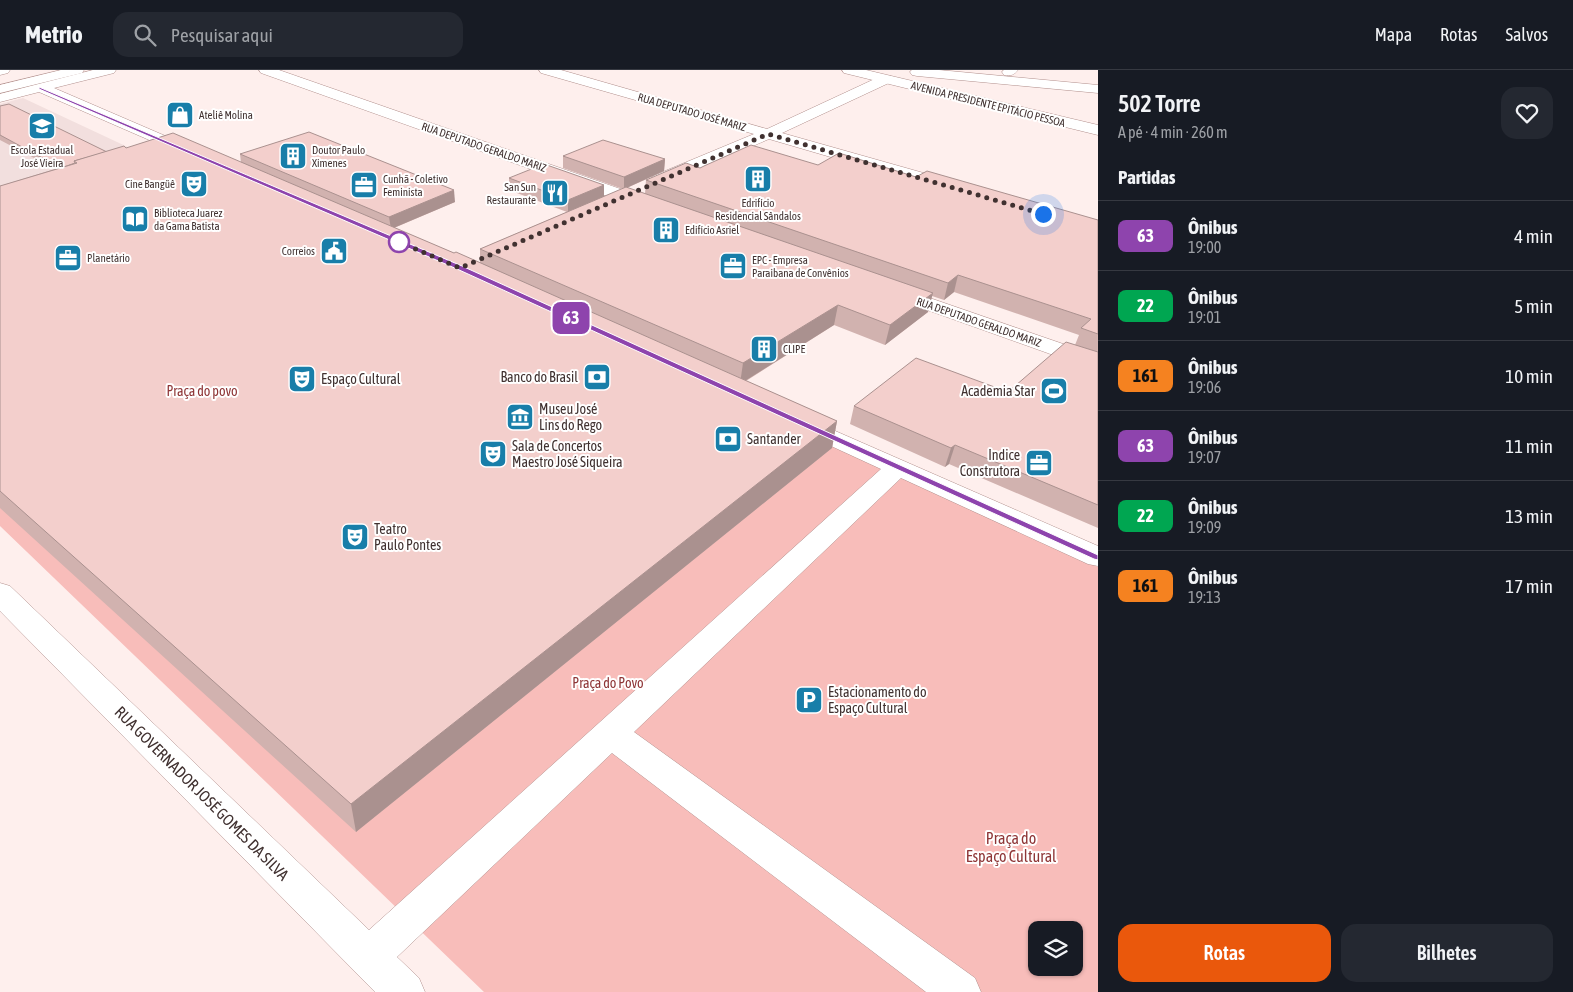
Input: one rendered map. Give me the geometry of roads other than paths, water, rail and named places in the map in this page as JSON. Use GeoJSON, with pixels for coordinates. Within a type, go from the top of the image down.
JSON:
{"type":"FeatureCollection","features":[{"type":"Feature","properties":{"kind":"main road"},"geometry":{"type":"LineString","coordinates":[[0,79],[36,70]]}},
{"type":"Feature","properties":{"kind":"main road"},"geometry":{"type":"LineString","coordinates":[[0,89],[77,70]]}},
{"type":"Feature","properties":{"kind":"main road"},"geometry":{"type":"LineString","coordinates":[[0,98],[109,70]]}},
{"type":"Feature","properties":{"kind":"main road","name":"RUA DEPUTADO GERALDO MARIZ"},"geometry":{"type":"LineString","coordinates":[[266,70],[661,209]]}},
{"type":"Feature","properties":{"kind":"main road","name":"RUA DEPUTADO JOSÉ MARIZ"},"geometry":{"type":"LineString","coordinates":[[546,70],[966,191]]}},
{"type":"Feature","properties":{"kind":"main road","name":"AVENIDA PRESIDENTE EPITÁCIO PESSOA"},"geometry":{"type":"LineString","coordinates":[[849,70],[888,73],[1098,122]]}},
{"type":"Feature","properties":{"kind":"main road"},"geometry":{"type":"LineString","coordinates":[[988,70],[1098,79]]}},
{"type":"Feature","properties":{"kind":"main road"},"geometry":{"type":"LineString","coordinates":[[606,204],[768,134],[888,73],[1098,89]]}},
{"type":"Feature","properties":{"kind":"main road","name":"AVENIDA PRESIDENTE EPITÁCIO PESSOA"},"geometry":{"type":"LineString","coordinates":[[888,73],[1098,130]]}},
{"type":"Feature","properties":{"kind":"main road"},"geometry":{"type":"LineString","coordinates":[[41,88],[166,149],[211,162]]}},
{"type":"Feature","properties":{"kind":"main road","name":"RUA DEPUTADO GERALDO MARIZ"},"geometry":{"type":"LineString","coordinates":[[875,285],[1098,364]]}},
{"type":"Feature","properties":{"kind":"main road"},"geometry":{"type":"LineString","coordinates":[[781,414],[1098,557]]}},
{"type":"Feature","properties":{"kind":"main road"},"geometry":{"type":"LineString","coordinates":[[368,957],[609,732],[898,467]]}},
{"type":"Feature","properties":{"kind":"main road","name":"RUA GOVERNADOR JOSÉ GOMES DA SILVA"},"geometry":{"type":"LineString","coordinates":[[0,593],[404,992]]}},
{"type":"Feature","properties":{"kind":"main road"},"geometry":{"type":"LineString","coordinates":[[609,732],[960,992]]}},
{"type":"Feature","properties":{"kind":"place","name":"Ateliê Molina"},"geometry":{"type":"Point","coordinates":[180,115]}},
{"type":"Feature","properties":{"kind":"place","name":"Escola Estadual José Vieira"},"geometry":{"type":"Point","coordinates":[42,126]}},
{"type":"Feature","properties":{"kind":"place","name":"Doutor Paulo Ximenes"},"geometry":{"type":"Point","coordinates":[293,156]}},
{"type":"Feature","properties":{"kind":"place","name":"Edrifício Residencial Sândalos"},"geometry":{"type":"Point","coordinates":[758,179]}},
{"type":"Feature","properties":{"kind":"place","name":"Cine Bangüê"},"geometry":{"type":"Point","coordinates":[194,184]}},
{"type":"Feature","properties":{"kind":"place","name":"Cunhã - Coletivo Feminista"},"geometry":{"type":"Point","coordinates":[364,185]}},
{"type":"Feature","properties":{"kind":"place","name":"San Sun Restaurante"},"geometry":{"type":"Point","coordinates":[555,193]}},
{"type":"Feature","properties":{"kind":"place","name":"Biblioteca Juarez da Gama Batista"},"geometry":{"type":"Point","coordinates":[135,219]}},
{"type":"Feature","properties":{"kind":"place","name":"Edifício Asriel"},"geometry":{"type":"Point","coordinates":[666,230]}},
{"type":"Feature","properties":{"kind":"place","name":"Correios"},"geometry":{"type":"Point","coordinates":[334,251]}},
{"type":"Feature","properties":{"kind":"place","name":"Planetário"},"geometry":{"type":"Point","coordinates":[68,258]}},
{"type":"Feature","properties":{"kind":"place","name":"EPC - Empresa Paraibana de Convênios"},"geometry":{"type":"Point","coordinates":[733,266]}},
{"type":"Feature","properties":{"kind":"place","name":"CLIPE"},"geometry":{"type":"Point","coordinates":[764,349]}},
{"type":"Feature","properties":{"kind":"place","name":"Banco do Brasil"},"geometry":{"type":"Point","coordinates":[597,377]}},
{"type":"Feature","properties":{"kind":"place","name":"Espaço Cultural"},"geometry":{"type":"Point","coordinates":[302,379]}},
{"type":"Feature","properties":{"kind":"place","name":"Academia Star"},"geometry":{"type":"Point","coordinates":[1054,391]}},
{"type":"Feature","properties":{"kind":"place","name":"Museu José Lins do Rego"},"geometry":{"type":"Point","coordinates":[520,417]}},
{"type":"Feature","properties":{"kind":"place","name":"Santander"},"geometry":{"type":"Point","coordinates":[728,439]}},
{"type":"Feature","properties":{"kind":"place","name":"Sala de Concertos Maestro José Siqueira"},"geometry":{"type":"Point","coordinates":[493,454]}},
{"type":"Feature","properties":{"kind":"place","name":"Indice Construtora"},"geometry":{"type":"Point","coordinates":[1039,463]}},
{"type":"Feature","properties":{"kind":"place","name":"Teatro Paulo Pontes"},"geometry":{"type":"Point","coordinates":[355,537]}},
{"type":"Feature","properties":{"kind":"place","name":"Estacionamento do Espaço Cultural"},"geometry":{"type":"Point","coordinates":[809,700]}},
{"type":"Feature","properties":{"kind":"park label","name":"Praça do povo"},"geometry":{"type":"Point","coordinates":[202,391]}},
{"type":"Feature","properties":{"kind":"park label","name":"Praça do Povo"},"geometry":{"type":"Point","coordinates":[608,683]}},
{"type":"Feature","properties":{"kind":"park label","name":"Praça do Espaço Cultural"},"geometry":{"type":"Point","coordinates":[1011,847]}}]}
